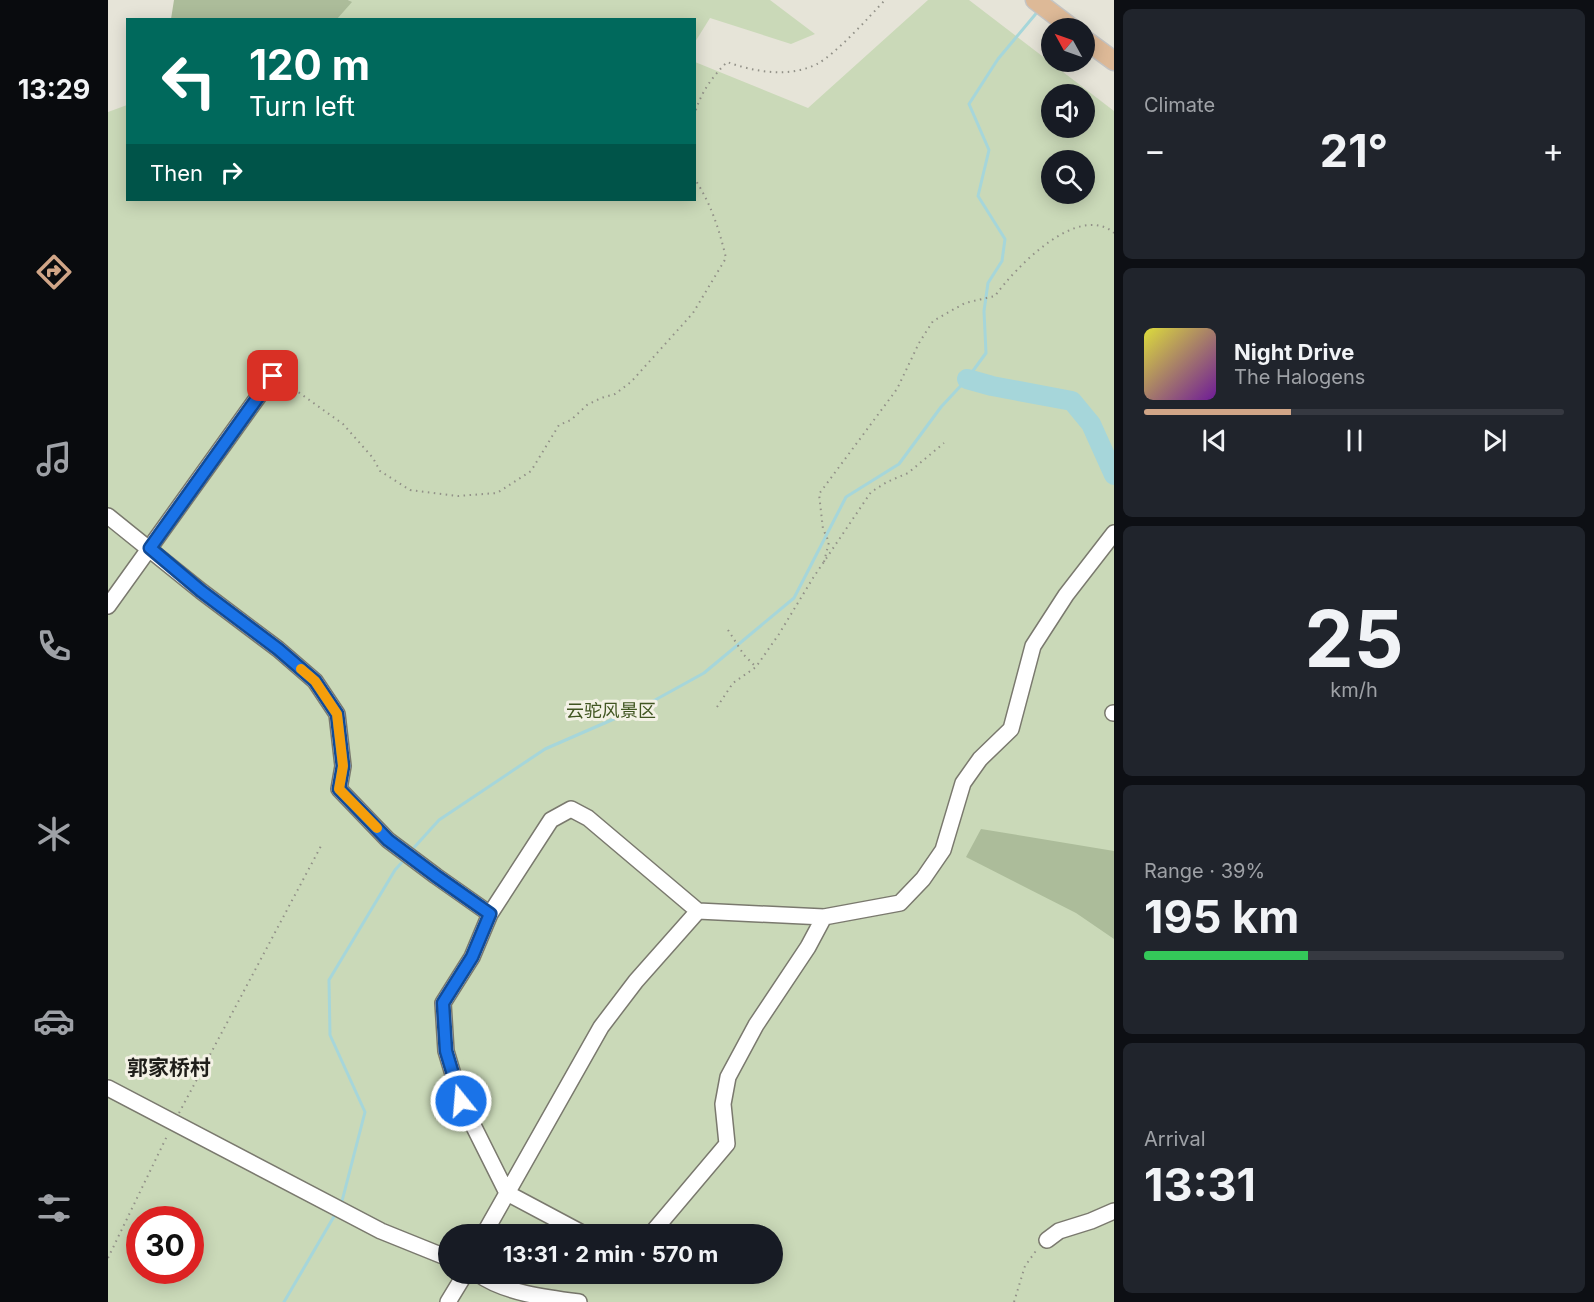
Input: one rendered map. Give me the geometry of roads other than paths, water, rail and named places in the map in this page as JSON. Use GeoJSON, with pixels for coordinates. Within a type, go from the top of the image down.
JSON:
{"type":"FeatureCollection","features":[{"type":"Feature","properties":{"kind":"main road"},"geometry":{"type":"LineString","coordinates":[[1035,0],[1058,18]]}},
{"type":"Feature","properties":{"kind":"main road"},"geometry":{"type":"LineString","coordinates":[[1095,47],[1114,61]]}},
{"type":"Feature","properties":{"kind":"street"},"geometry":{"type":"LineString","coordinates":[[108,606],[273,376]]}},
{"type":"Feature","properties":{"kind":"street"},"geometry":{"type":"LineString","coordinates":[[108,516],[278,649],[315,681],[337,714],[343,766],[339,789],[388,840],[490,914]]}},
{"type":"Feature","properties":{"kind":"street"},"geometry":{"type":"LineString","coordinates":[[565,1224],[507,1193],[461,1101],[446,1051],[443,1003],[472,957],[490,914],[551,820],[571,809],[588,818],[698,911],[824,917],[900,903],[923,879],[943,850],[963,783],[980,759],[1011,729],[1033,646],[1066,595],[1114,533]]}},
{"type":"Feature","properties":{"kind":"street"},"geometry":{"type":"LineString","coordinates":[[490,1224],[602,1026],[636,981],[698,911]]}},
{"type":"Feature","properties":{"kind":"street"},"geometry":{"type":"LineString","coordinates":[[659,1224],[727,1144],[723,1104],[728,1077],[756,1025],[808,947],[824,917]]}},
{"type":"Feature","properties":{"kind":"street"},"geometry":{"type":"LineString","coordinates":[[108,1088],[381,1231],[438,1254]]}},
{"type":"Feature","properties":{"kind":"street"},"geometry":{"type":"LineString","coordinates":[[1047,1240],[1059,1231],[1114,1211]]}},
{"type":"Feature","properties":{"kind":"street"},"geometry":{"type":"LineString","coordinates":[[448,1302],[459,1284]]}},
{"type":"Feature","properties":{"kind":"street"},"geometry":{"type":"LineString","coordinates":[[497,1284],[579,1302]]}},
{"type":"Feature","properties":{"kind":"waterway"},"geometry":{"type":"LineString","coordinates":[[410,852],[439,820],[545,749],[646,705],[704,673],[794,598],[846,497],[899,464],[941,407],[967,379],[986,353],[984,311],[988,283],[1002,261],[1005,239],[978,196],[989,150],[969,104],[998,59],[1039,10]]}},
{"type":"Feature","properties":{"kind":"waterway"},"geometry":{"type":"LineString","coordinates":[[967,379],[1072,401],[1091,424],[1114,475]]}},
{"type":"Feature","properties":{"kind":"waterway"},"geometry":{"type":"LineString","coordinates":[[341,1205],[365,1112],[330,1035],[329,980],[395,870],[404,860]]}},
{"type":"Feature","properties":{"kind":"waterway"},"geometry":{"type":"LineString","coordinates":[[284,1302],[336,1213]]}},
{"type":"Feature","properties":{"kind":"district","name":"郭家桥村"},"geometry":{"type":"Point","coordinates":[169,1067]}},
{"type":"Feature","properties":{"kind":"park label","name":"云驼风景区"},"geometry":{"type":"Point","coordinates":[611,710]}}]}
